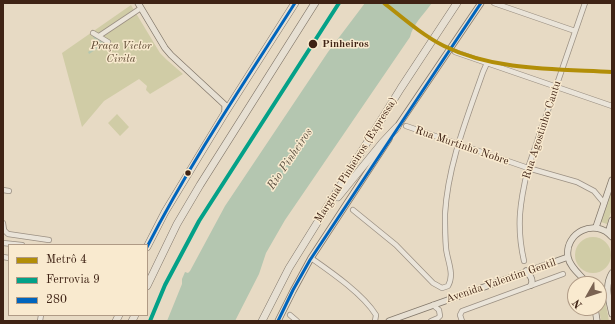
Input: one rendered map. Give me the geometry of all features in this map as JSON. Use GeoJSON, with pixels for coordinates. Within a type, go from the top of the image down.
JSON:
{"type":"FeatureCollection","features":[{"type":"Feature","properties":{"kind":"highway"},"geometry":{"type":"LineString","coordinates":[[148,245],[165,212],[224,113],[295,3]]}},
{"type":"Feature","properties":{"kind":"highway"},"geometry":{"type":"LineString","coordinates":[[148,284],[178,224],[200,186],[315,3]]}},
{"type":"Feature","properties":{"kind":"highway","name":"Marginal Pinheiros (Expressa)"},"geometry":{"type":"LineString","coordinates":[[262,321],[289,268],[401,88],[457,3]]}},
{"type":"Feature","properties":{"kind":"highway"},"geometry":{"type":"LineString","coordinates":[[322,216],[397,127]]}},
{"type":"Feature","properties":{"kind":"main road"},"geometry":{"type":"LineString","coordinates":[[278,321],[311,258],[481,3]]}},
{"type":"Feature","properties":{"kind":"main road"},"geometry":{"type":"LineString","coordinates":[[139,6],[165,48],[178,63],[225,105],[224,113]]}},
{"type":"Feature","properties":{"kind":"main road"},"geometry":{"type":"LineString","coordinates":[[596,227],[612,180]]}},
{"type":"Feature","properties":{"kind":"main road"},"geometry":{"type":"LineString","coordinates":[[581,276],[572,266],[568,257],[568,250],[572,239],[583,230],[596,227],[610,235],[612,220]]}},
{"type":"Feature","properties":{"kind":"main road","name":"Avenida Valentim Gentil"},"geometry":{"type":"LineString","coordinates":[[389,321],[568,257]]}},
{"type":"Feature","properties":{"kind":"main road"},"geometry":{"type":"LineString","coordinates":[[526,271],[531,278],[532,283],[530,285]]}},
{"type":"Feature","properties":{"kind":"main road"},"geometry":{"type":"LineString","coordinates":[[612,273],[607,290],[612,314]]}},
{"type":"Feature","properties":{"kind":"street"},"geometry":{"type":"LineString","coordinates":[[494,3],[575,31]]}},
{"type":"Feature","properties":{"kind":"street","name":"Rua Agostinho Cantu"},"geometry":{"type":"LineString","coordinates":[[524,261],[521,243],[520,211],[522,192],[528,168],[585,3]]}},
{"type":"Feature","properties":{"kind":"street"},"geometry":{"type":"LineString","coordinates":[[99,36],[139,6]]}},
{"type":"Feature","properties":{"kind":"street"},"geometry":{"type":"LineString","coordinates":[[93,33],[108,42]]}},
{"type":"Feature","properties":{"kind":"street"},"geometry":{"type":"LineString","coordinates":[[455,52],[612,106]]}},
{"type":"Feature","properties":{"kind":"street"},"geometry":{"type":"LineString","coordinates":[[353,210],[396,245],[433,283],[438,287],[446,288],[450,281],[451,273],[444,232],[449,181],[458,145],[487,63]]}},
{"type":"Feature","properties":{"kind":"street","name":"Rua Murtinho Nobre"},"geometry":{"type":"LineString","coordinates":[[406,126],[528,168],[577,182],[591,189],[604,203]]}},
{"type":"Feature","properties":{"kind":"street"},"geometry":{"type":"LineString","coordinates":[[3,190],[9,191]]}},
{"type":"Feature","properties":{"kind":"street"},"geometry":{"type":"LineString","coordinates":[[3,223],[4,230],[8,234],[49,240]]}},
{"type":"Feature","properties":{"kind":"street"},"geometry":{"type":"LineString","coordinates":[[3,242],[16,244]]}},
{"type":"Feature","properties":{"kind":"street"},"geometry":{"type":"LineString","coordinates":[[311,258],[348,286],[367,304],[376,315],[375,321]]}},
{"type":"Feature","properties":{"kind":"street","name":"Avenida Valentim Gentil"},"geometry":{"type":"LineString","coordinates":[[462,321],[460,315],[462,311],[562,274]]}},
{"type":"Feature","properties":{"kind":"street","name":"Avenida Valentim Gentil"},"geometry":{"type":"LineString","coordinates":[[431,321],[440,316],[439,310],[433,305]]}},
{"type":"Feature","properties":{"kind":"street"},"geometry":{"type":"LineString","coordinates":[[290,315],[297,321]]}},
{"type":"Feature","properties":{"kind":"green space","name":"Praça Victor Civita"},"geometry":{"type":"Polygon","coordinates":[[[131,5],[160,53],[183,74],[150,94],[146,90],[147,86],[139,79],[104,101],[82,127],[62,53],[131,5]]]}},
{"type":"Feature","properties":{"kind":"green space"},"geometry":{"type":"Polygon","coordinates":[[[117,114],[129,127],[120,136],[108,123],[117,114]]]}},
{"type":"Feature","properties":{"kind":"green space"},"geometry":{"type":"Polygon","coordinates":[[[612,190],[612,209],[607,224],[601,222],[612,190]]]}},
{"type":"Feature","properties":{"kind":"green space"},"geometry":{"type":"Polygon","coordinates":[[[597,237],[606,242],[610,248],[610,262],[606,268],[597,273],[589,273],[580,268],[576,262],[575,251],[580,242],[586,238],[597,237]]]}},
{"type":"Feature","properties":{"kind":"green space"},"geometry":{"type":"Polygon","coordinates":[[[607,310],[609,321],[601,321],[600,316],[607,316],[607,310]]]}},
{"type":"Feature","properties":{"kind":"water","name":"Rio Pinheiros"},"geometry":{"type":"Polygon","coordinates":[[[365,3],[432,3],[416,23],[410,37],[285,220],[266,253],[259,274],[235,321],[167,321],[182,284],[182,279],[185,272],[188,273],[190,271],[225,206],[328,52],[365,3]]]}},
{"type":"Feature","properties":{"kind":"water"},"geometry":{"type":"Polygon","coordinates":[[[91,34],[107,42],[89,54],[88,52],[99,45],[91,34]]]}},
{"type":"Feature","properties":{"kind":"metro line","name":"4"},"geometry":{"type":"LineString","coordinates":[[384,3],[428,37],[444,46],[464,54],[484,60],[526,67],[612,72]]}},
{"type":"Feature","properties":{"kind":"rail line","name":"9"},"geometry":{"type":"LineString","coordinates":[[150,321],[165,285],[199,221],[339,3]]}},
{"type":"Feature","properties":{"kind":"transit line","name":"280"},"geometry":{"type":"LineString","coordinates":[[148,245],[199,154],[295,3]]}},
{"type":"Feature","properties":{"kind":"transit line","name":"280"},"geometry":{"type":"LineString","coordinates":[[278,321],[310,260],[481,3]]}},
{"type":"Feature","properties":{"kind":"place","name":"Pinheiros"},"geometry":{"type":"Point","coordinates":[313,44]}}]}
